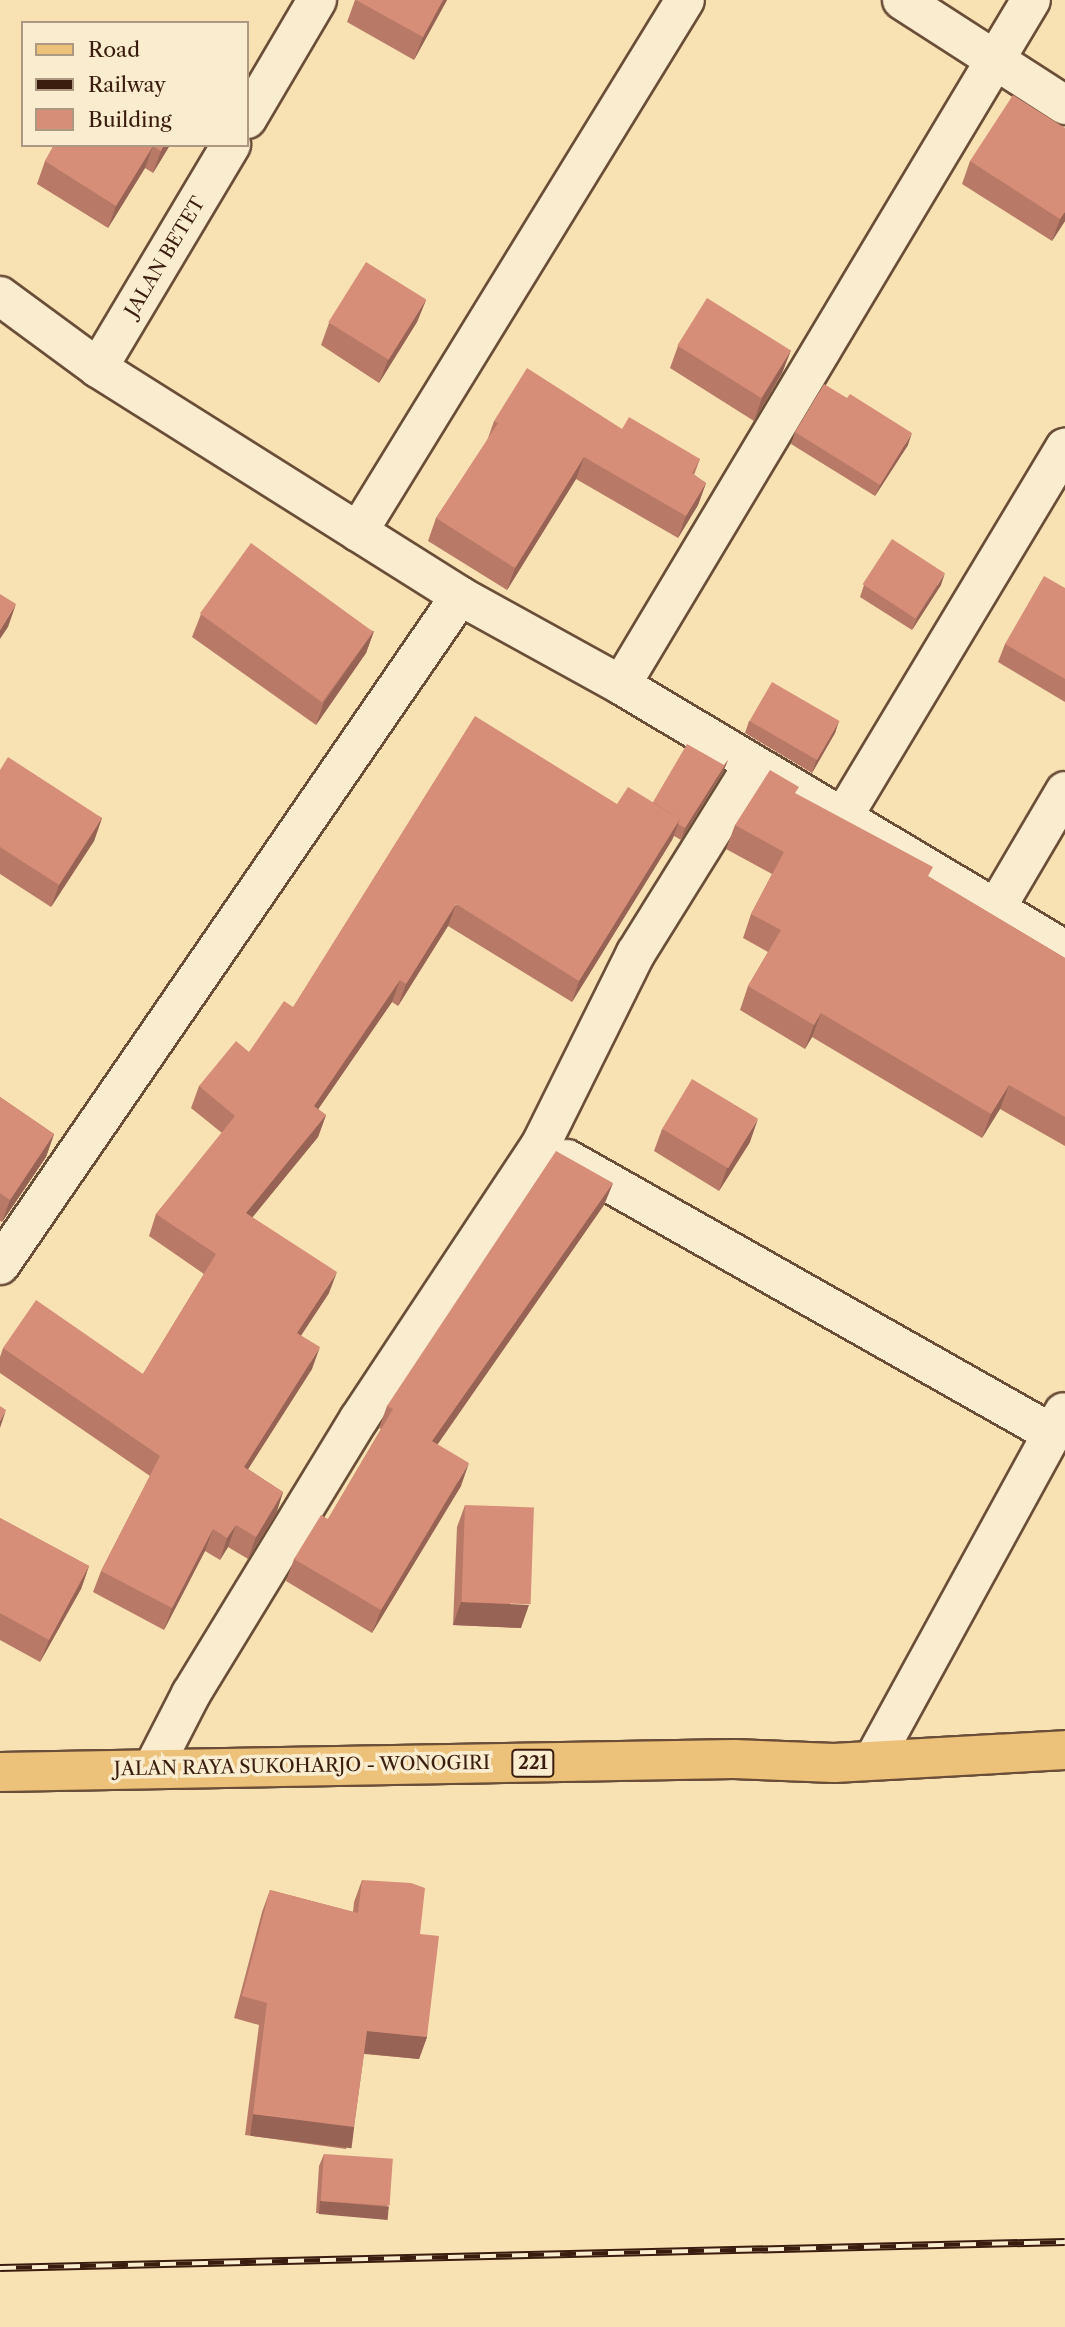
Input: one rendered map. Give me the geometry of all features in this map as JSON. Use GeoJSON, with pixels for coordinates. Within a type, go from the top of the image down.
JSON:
{"type":"FeatureCollection","features":[{"type":"Feature","properties":{"kind":"main road","name":"JALAN RAYA SUKOHARJO - WONOGIRI"},"geometry":{"type":"LineString","coordinates":[[0,1772],[154,1766],[734,1759],[834,1763],[875,1757],[1065,1750]]}},
{"type":"Feature","properties":{"kind":"street"},"geometry":{"type":"LineString","coordinates":[[248,117],[317,0]]}},
{"type":"Feature","properties":{"kind":"street"},"geometry":{"type":"LineString","coordinates":[[358,532],[685,0]]}},
{"type":"Feature","properties":{"kind":"street"},"geometry":{"type":"LineString","coordinates":[[902,0],[1065,105]]}},
{"type":"Feature","properties":{"kind":"street"},"geometry":{"type":"LineString","coordinates":[[621,685],[1031,0]]}},
{"type":"Feature","properties":{"kind":"street","name":"JALAN BETET"},"geometry":{"type":"LineString","coordinates":[[98,368],[230,147]]}},
{"type":"Feature","properties":{"kind":"street"},"geometry":{"type":"LineString","coordinates":[[0,296],[98,368],[460,596],[621,685],[752,767],[843,817],[995,911],[1065,950]]}},
{"type":"Feature","properties":{"kind":"street"},"geometry":{"type":"LineString","coordinates":[[843,817],[1065,448]]}},
{"type":"Feature","properties":{"kind":"street"},"geometry":{"type":"LineString","coordinates":[[0,1265],[460,596]]}},
{"type":"Feature","properties":{"kind":"street"},"geometry":{"type":"LineString","coordinates":[[154,1766],[191,1695],[359,1419],[541,1144],[636,953],[752,767]]}},
{"type":"Feature","properties":{"kind":"street"},"geometry":{"type":"LineString","coordinates":[[995,911],[1065,791]]}},
{"type":"Feature","properties":{"kind":"street"},"geometry":{"type":"LineString","coordinates":[[541,1144],[1059,1423],[875,1757]]}},
{"type":"Feature","properties":{"kind":"building"},"geometry":{"type":"Polygon","coordinates":[[[356,0],[443,0],[423,37],[356,0]]]}},
{"type":"Feature","properties":{"kind":"building"},"geometry":{"type":"Polygon","coordinates":[[[1013,95],[1065,128],[1065,212],[1060,219],[970,161],[1013,95]]]}},
{"type":"Feature","properties":{"kind":"building"},"geometry":{"type":"Polygon","coordinates":[[[53,147],[152,147],[116,206],[45,161],[53,147]]]}},
{"type":"Feature","properties":{"kind":"building"},"geometry":{"type":"Polygon","coordinates":[[[366,262],[426,300],[389,360],[328,322],[366,262]]]}},
{"type":"Feature","properties":{"kind":"building"},"geometry":{"type":"Polygon","coordinates":[[[707,298],[791,350],[761,398],[677,345],[707,298]]]}},
{"type":"Feature","properties":{"kind":"building"},"geometry":{"type":"Polygon","coordinates":[[[527,368],[622,429],[629,417],[700,459],[692,473],[706,483],[686,516],[584,457],[515,568],[436,518],[498,423],[494,421],[527,368]]]}},
{"type":"Feature","properties":{"kind":"building"},"geometry":{"type":"Polygon","coordinates":[[[824,384],[847,398],[850,394],[912,433],[880,485],[795,432],[824,384]]]}},
{"type":"Feature","properties":{"kind":"building"},"geometry":{"type":"Polygon","coordinates":[[[892,539],[945,573],[915,619],[863,584],[892,539]]]}},
{"type":"Feature","properties":{"kind":"building"},"geometry":{"type":"Polygon","coordinates":[[[251,543],[373,632],[322,702],[200,613],[251,543]]]}},
{"type":"Feature","properties":{"kind":"building"},"geometry":{"type":"Polygon","coordinates":[[[1044,576],[1065,588],[1065,679],[1005,644],[1044,576]]]}},
{"type":"Feature","properties":{"kind":"building"},"geometry":{"type":"Polygon","coordinates":[[[0,594],[16,604],[0,630],[0,594]]]}},
{"type":"Feature","properties":{"kind":"building"},"geometry":{"type":"Polygon","coordinates":[[[772,682],[840,721],[817,760],[750,721],[772,682]]]}},
{"type":"Feature","properties":{"kind":"building"},"geometry":{"type":"Polygon","coordinates":[[[475,716],[617,804],[628,787],[680,819],[579,981],[456,904],[406,984],[400,980],[314,1106],[326,1115],[246,1213],[337,1272],[297,1333],[320,1347],[244,1467],[283,1492],[256,1537],[236,1525],[227,1538],[213,1529],[172,1608],[101,1571],[160,1456],[3,1348],[36,1300],[143,1374],[216,1254],[156,1214],[235,1116],[199,1086],[236,1041],[249,1052],[284,1001],[293,1007],[475,716]]]}},
{"type":"Feature","properties":{"kind":"building"},"geometry":{"type":"Polygon","coordinates":[[[687,744],[724,765],[728,760],[685,828],[678,824],[680,819],[653,802],[687,744]]]}},
{"type":"Feature","properties":{"kind":"building"},"geometry":{"type":"Polygon","coordinates":[[[8,757],[102,818],[59,885],[0,847],[0,770],[8,757]]]}},
{"type":"Feature","properties":{"kind":"building"},"geometry":{"type":"Polygon","coordinates":[[[770,770],[799,787],[795,793],[933,867],[928,876],[1065,958],[1065,1117],[1009,1085],[991,1114],[821,1013],[814,1025],[748,986],[781,930],[751,914],[784,852],[735,825],[770,770]]]}},
{"type":"Feature","properties":{"kind":"building"},"geometry":{"type":"Polygon","coordinates":[[[692,1079],[758,1119],[728,1168],[662,1129],[692,1079]]]}},
{"type":"Feature","properties":{"kind":"building"},"geometry":{"type":"Polygon","coordinates":[[[0,1097],[54,1134],[10,1200],[0,1193],[0,1097]]]}},
{"type":"Feature","properties":{"kind":"building"},"geometry":{"type":"Polygon","coordinates":[[[556,1151],[613,1183],[432,1441],[469,1463],[381,1610],[294,1559],[321,1515],[328,1519],[393,1409],[387,1406],[556,1151]]]}},
{"type":"Feature","properties":{"kind":"building"},"geometry":{"type":"Polygon","coordinates":[[[0,1406],[6,1410],[0,1421],[0,1406]]]}},
{"type":"Feature","properties":{"kind":"building"},"geometry":{"type":"Polygon","coordinates":[[[465,1505],[534,1507],[531,1604],[462,1602],[465,1505]]]}},
{"type":"Feature","properties":{"kind":"building"},"geometry":{"type":"Polygon","coordinates":[[[0,1518],[89,1566],[49,1640],[0,1613],[0,1518]]]}},
{"type":"Feature","properties":{"kind":"building"},"geometry":{"type":"Polygon","coordinates":[[[362,1880],[411,1883],[425,1888],[420,1934],[439,1936],[427,2037],[367,2031],[354,2127],[253,2114],[267,2003],[242,1996],[270,1890],[358,1913],[362,1880]]]}},
{"type":"Feature","properties":{"kind":"building"},"geometry":{"type":"Polygon","coordinates":[[[324,2154],[393,2159],[390,2206],[321,2201],[324,2154]]]}},
{"type":"Feature","properties":{"kind":"railway"},"geometry":{"type":"LineString","coordinates":[[0,2268],[1065,2242]]}}]}
